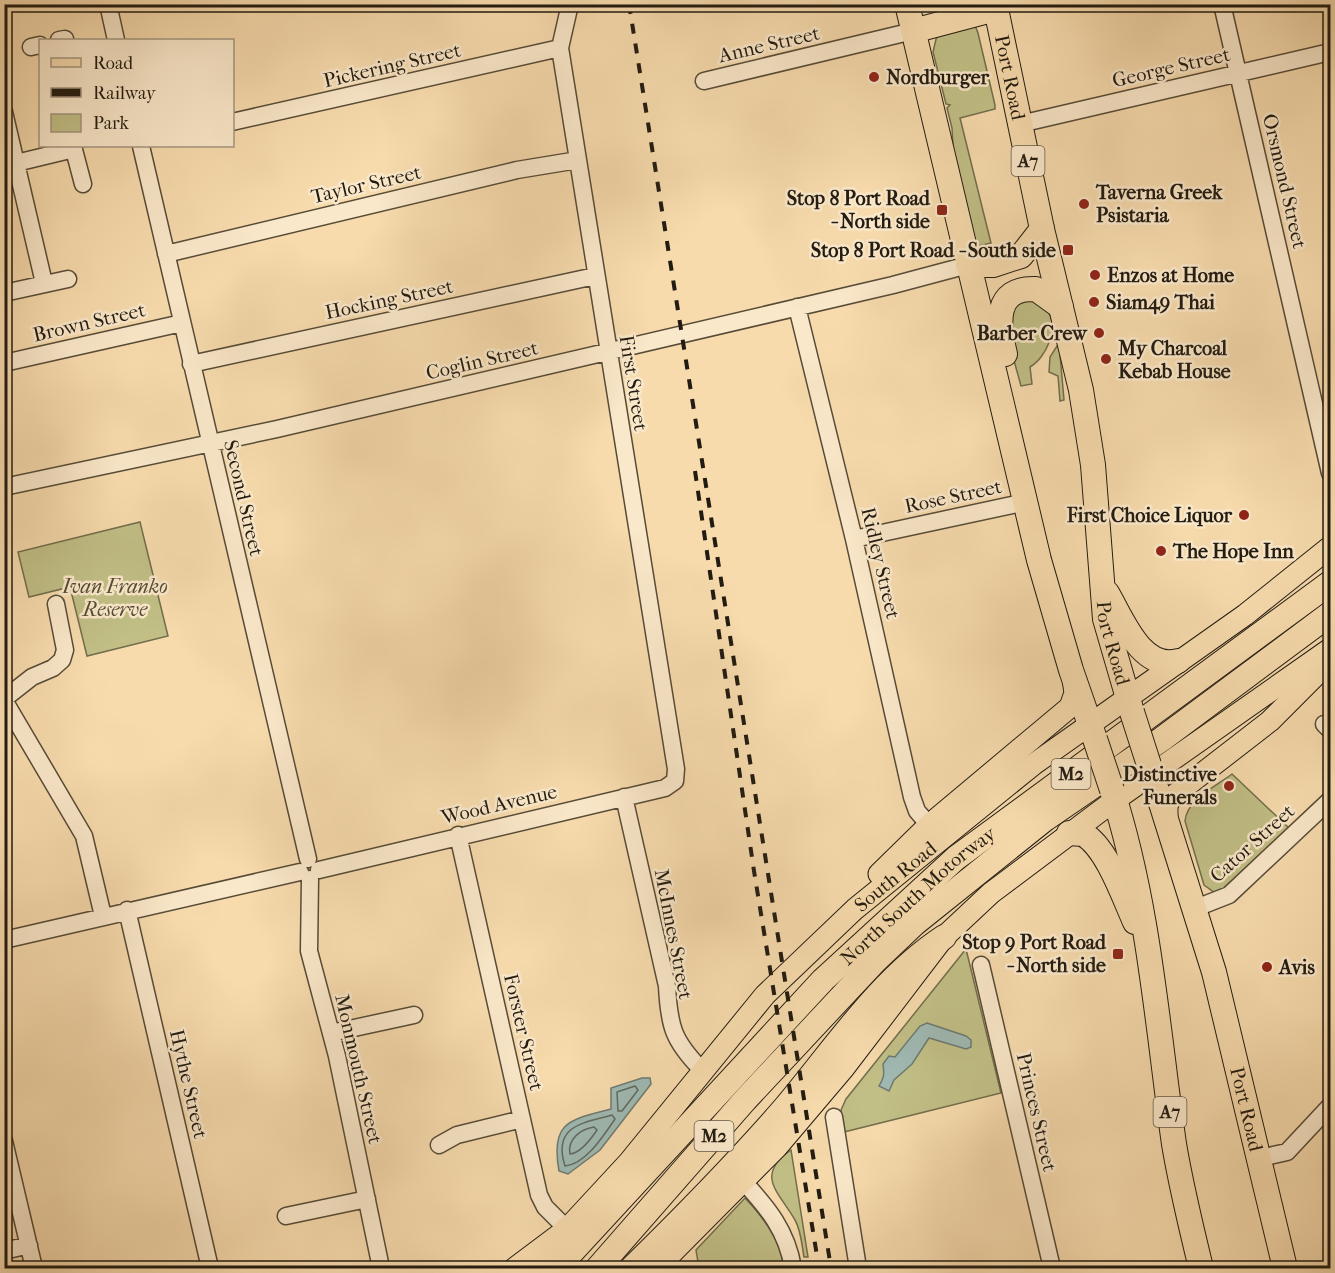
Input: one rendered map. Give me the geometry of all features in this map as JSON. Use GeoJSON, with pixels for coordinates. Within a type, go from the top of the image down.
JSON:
{"type":"FeatureCollection","features":[{"type":"Feature","properties":{"kind":"highway","name":"A7"},"geometry":{"type":"LineString","coordinates":[[907,4],[1040,560],[1071,670],[1113,795],[1138,888],[1151,957],[1175,1145],[1201,1269]]}},
{"type":"Feature","properties":{"kind":"highway"},"geometry":{"type":"LineString","coordinates":[[913,31],[995,7]]}},
{"type":"Feature","properties":{"kind":"highway","name":"Port Road"},"geometry":{"type":"LineString","coordinates":[[995,7],[1042,229],[1081,390],[1094,465],[1100,580],[1105,619],[1129,705],[1196,909],[1260,1158],[1285,1269]]}},
{"type":"Feature","properties":{"kind":"highway"},"geometry":{"type":"LineString","coordinates":[[968,266],[993,265],[1021,256],[1042,229]]}},
{"type":"Feature","properties":{"kind":"highway"},"geometry":{"type":"LineString","coordinates":[[1017,466],[1018,406],[1000,331],[1000,314],[1011,296],[1033,289],[1047,294],[1061,307]]}},
{"type":"Feature","properties":{"kind":"highway"},"geometry":{"type":"LineString","coordinates":[[1100,580],[1145,653],[1161,662],[1178,661]]}},
{"type":"Feature","properties":{"kind":"highway","name":"North South Motorway"},"geometry":{"type":"LineString","coordinates":[[557,1269],[823,980],[956,858],[1291,615],[1330,583]]}},
{"type":"Feature","properties":{"kind":"highway","name":"North South Motorway"},"geometry":{"type":"LineString","coordinates":[[598,1269],[761,1083],[861,976],[914,924],[1045,819],[1162,739],[1330,614]]}},
{"type":"Feature","properties":{"kind":"highway"},"geometry":{"type":"LineString","coordinates":[[1069,834],[1085,835],[1099,850],[1114,876],[1151,957]]}},
{"type":"Feature","properties":{"kind":"highway"},"geometry":{"type":"LineString","coordinates":[[632,1269],[693,1208],[773,1121],[887,986],[920,953],[944,937]]}},
{"type":"Feature","properties":{"kind":"highway"},"geometry":{"type":"LineString","coordinates":[[534,1269],[567,1229]]}},
{"type":"Feature","properties":{"kind":"main road","name":"South Road"},"geometry":{"type":"LineString","coordinates":[[515,1269],[567,1229],[629,1162],[765,995],[855,909],[1010,782],[1092,732],[1129,705],[1178,661],[1281,589],[1330,547]]}},
{"type":"Feature","properties":{"kind":"main road"},"geometry":{"type":"LineString","coordinates":[[657,1269],[777,1147],[844,1068],[944,937],[992,893],[1069,834],[1113,795],[1330,650]]}},
{"type":"Feature","properties":{"kind":"main road"},"geometry":{"type":"LineString","coordinates":[[1167,821],[1167,806],[1172,797],[1270,721],[1330,661]]}},
{"type":"Feature","properties":{"kind":"main road"},"geometry":{"type":"LineString","coordinates":[[855,909],[885,868],[929,825],[1070,707],[1076,693],[1071,670]]}},
{"type":"Feature","properties":{"kind":"street"},"geometry":{"type":"LineString","coordinates":[[108,4],[116,39]]}},
{"type":"Feature","properties":{"kind":"street","name":"First Street"},"geometry":{"type":"LineString","coordinates":[[570,4],[560,48],[676,769]]}},
{"type":"Feature","properties":{"kind":"street","name":"Orsmond Street"},"geometry":{"type":"LineString","coordinates":[[1222,4],[1330,473]]}},
{"type":"Feature","properties":{"kind":"street","name":"Anne Street"},"geometry":{"type":"LineString","coordinates":[[704,81],[913,31]]}},
{"type":"Feature","properties":{"kind":"street","name":"Pickering Street"},"geometry":{"type":"LineString","coordinates":[[234,122],[560,48]]}},
{"type":"Feature","properties":{"kind":"street","name":"George Street"},"geometry":{"type":"LineString","coordinates":[[1020,124],[1330,52]]}},
{"type":"Feature","properties":{"kind":"street"},"geometry":{"type":"LineString","coordinates":[[4,112],[44,283]]}},
{"type":"Feature","properties":{"kind":"street"},"geometry":{"type":"LineString","coordinates":[[16,163],[74,147],[83,184]]}},
{"type":"Feature","properties":{"kind":"street","name":"Second Street"},"geometry":{"type":"LineString","coordinates":[[141,147],[309,870]]}},
{"type":"Feature","properties":{"kind":"street","name":"Taylor Street"},"geometry":{"type":"LineString","coordinates":[[166,254],[517,170],[578,160]]}},
{"type":"Feature","properties":{"kind":"street","name":"Coglin Street"},"geometry":{"type":"LineString","coordinates":[[4,487],[209,444],[968,266]]}},
{"type":"Feature","properties":{"kind":"street","name":"Hocking Street"},"geometry":{"type":"LineString","coordinates":[[191,364],[595,276]]}},
{"type":"Feature","properties":{"kind":"street"},"geometry":{"type":"LineString","coordinates":[[4,293],[68,279]]}},
{"type":"Feature","properties":{"kind":"street","name":"Ridley Street"},"geometry":{"type":"LineString","coordinates":[[797,307],[854,539],[912,797],[917,811],[929,825]]}},
{"type":"Feature","properties":{"kind":"street","name":"Brown Street"},"geometry":{"type":"LineString","coordinates":[[4,363],[182,323]]}},
{"type":"Feature","properties":{"kind":"street","name":"Rose Street"},"geometry":{"type":"LineString","coordinates":[[854,539],[1026,502]]}},
{"type":"Feature","properties":{"kind":"street"},"geometry":{"type":"LineString","coordinates":[[56,604],[65,650],[62,660],[53,668],[32,677],[4,700],[84,836],[102,916]]}},
{"type":"Feature","properties":{"kind":"street","name":"Wood Avenue"},"geometry":{"type":"LineString","coordinates":[[4,940],[665,788],[675,781],[676,769]]}},
{"type":"Feature","properties":{"kind":"street","name":"McInnes Street"},"geometry":{"type":"LineString","coordinates":[[624,797],[667,986],[669,1017],[673,1034],[684,1052],[702,1070]]}},
{"type":"Feature","properties":{"kind":"street","name":"Cator Street"},"geometry":{"type":"LineString","coordinates":[[1196,909],[1227,897],[1330,800]]}},
{"type":"Feature","properties":{"kind":"street","name":"Forster Street"},"geometry":{"type":"LineString","coordinates":[[458,835],[539,1195],[545,1207],[567,1229]]}},
{"type":"Feature","properties":{"kind":"street","name":"Monmouth Street"},"geometry":{"type":"LineString","coordinates":[[309,870],[309,951],[331,1033],[381,1269]]}},
{"type":"Feature","properties":{"kind":"street","name":"Hythe Street"},"geometry":{"type":"LineString","coordinates":[[127,910],[210,1269]]}},
{"type":"Feature","properties":{"kind":"street","name":"Princes Street"},"geometry":{"type":"LineString","coordinates":[[981,965],[1052,1269]]}},
{"type":"Feature","properties":{"kind":"street"},"geometry":{"type":"LineString","coordinates":[[331,1033],[414,1015]]}},
{"type":"Feature","properties":{"kind":"street"},"geometry":{"type":"LineString","coordinates":[[1260,1158],[1287,1152],[1330,1106]]}},
{"type":"Feature","properties":{"kind":"street"},"geometry":{"type":"LineString","coordinates":[[834,1117],[858,1269]]}},
{"type":"Feature","properties":{"kind":"street"},"geometry":{"type":"LineString","coordinates":[[439,1145],[457,1134],[522,1119]]}},
{"type":"Feature","properties":{"kind":"street"},"geometry":{"type":"LineString","coordinates":[[4,1141],[34,1269]]}},
{"type":"Feature","properties":{"kind":"street"},"geometry":{"type":"LineString","coordinates":[[743,1181],[772,1213],[783,1232],[794,1269]]}},
{"type":"Feature","properties":{"kind":"street"},"geometry":{"type":"LineString","coordinates":[[285,1216],[367,1199]]}},
{"type":"Feature","properties":{"kind":"street"},"geometry":{"type":"LineString","coordinates":[[4,1251],[29,1245]]}},
{"type":"Feature","properties":{"kind":"green space"},"geometry":{"type":"Polygon","coordinates":[[[972,18],[978,33],[995,105],[995,109],[960,118],[991,243],[974,247],[954,163],[952,128],[947,108],[950,105],[946,104],[933,52],[937,35],[972,18]]]}},
{"type":"Feature","properties":{"kind":"green space"},"geometry":{"type":"Polygon","coordinates":[[[1031,297],[1046,309],[1050,316],[1052,332],[1041,357],[1030,367],[1032,384],[1021,386],[1007,335],[1011,308],[1031,297]]]}},
{"type":"Feature","properties":{"kind":"green space"},"geometry":{"type":"Polygon","coordinates":[[[1059,343],[1064,400],[1060,401],[1058,376],[1049,372],[1050,357],[1059,343]]]}},
{"type":"Feature","properties":{"kind":"green space","name":"Ivan Franko Reserve"},"geometry":{"type":"Polygon","coordinates":[[[140,522],[168,636],[87,656],[70,587],[29,597],[18,552],[140,522]]]}},
{"type":"Feature","properties":{"kind":"green space"},"geometry":{"type":"Polygon","coordinates":[[[1232,774],[1290,829],[1218,895],[1204,885],[1185,821],[1187,813],[1196,800],[1232,774]]]}},
{"type":"Feature","properties":{"kind":"green space"},"geometry":{"type":"Polygon","coordinates":[[[966,949],[1001,1093],[844,1132],[841,1110],[846,1099],[966,949]]]}},
{"type":"Feature","properties":{"kind":"green space"},"geometry":{"type":"Polygon","coordinates":[[[791,1150],[808,1257],[804,1257],[797,1224],[773,1184],[774,1168],[780,1159],[791,1150]]]}},
{"type":"Feature","properties":{"kind":"green space"},"geometry":{"type":"Polygon","coordinates":[[[745,1198],[775,1238],[783,1267],[699,1268],[696,1250],[745,1198]]]}},
{"type":"Feature","properties":{"kind":"water"},"geometry":{"type":"Polygon","coordinates":[[[927,1023],[966,1036],[971,1040],[971,1047],[966,1049],[929,1038],[912,1064],[894,1080],[889,1091],[879,1086],[884,1075],[883,1064],[889,1056],[895,1057],[920,1026],[927,1023]]]}},
{"type":"Feature","properties":{"kind":"water"},"geometry":{"type":"Polygon","coordinates":[[[642,1078],[650,1078],[651,1084],[600,1150],[568,1174],[559,1171],[558,1142],[566,1125],[584,1116],[611,1109],[611,1088],[642,1078]]]}},
{"type":"Feature","properties":{"kind":"railway"},"geometry":{"type":"LineString","coordinates":[[629,4],[831,1268]]}},
{"type":"Feature","properties":{"kind":"railway"},"geometry":{"type":"LineString","coordinates":[[695,471],[754,871],[819,1268]]}},
{"type":"Feature","properties":{"kind":"place","name":"Nordburger"},"geometry":{"type":"Point","coordinates":[874,77]}},
{"type":"Feature","properties":{"kind":"place","name":"Taverna Greek Psistaria"},"geometry":{"type":"Point","coordinates":[1084,204]}},
{"type":"Feature","properties":{"kind":"place","name":"Stop 8 Port Road - North side"},"geometry":{"type":"Point","coordinates":[942,210]}},
{"type":"Feature","properties":{"kind":"place","name":"Stop 8 Port Road - South side"},"geometry":{"type":"Point","coordinates":[1068,250]}},
{"type":"Feature","properties":{"kind":"place","name":"Enzos at Home"},"geometry":{"type":"Point","coordinates":[1095,275]}},
{"type":"Feature","properties":{"kind":"place","name":"Siam49 Thai"},"geometry":{"type":"Point","coordinates":[1094,302]}},
{"type":"Feature","properties":{"kind":"place","name":"Barber Crew"},"geometry":{"type":"Point","coordinates":[1099,333]}},
{"type":"Feature","properties":{"kind":"place","name":"My Charcoal Kebab House"},"geometry":{"type":"Point","coordinates":[1106,359]}},
{"type":"Feature","properties":{"kind":"place","name":"First Choice Liquor"},"geometry":{"type":"Point","coordinates":[1244,515]}},
{"type":"Feature","properties":{"kind":"place","name":"The Hope Inn"},"geometry":{"type":"Point","coordinates":[1161,551]}},
{"type":"Feature","properties":{"kind":"place","name":"Distinctive Funerals"},"geometry":{"type":"Point","coordinates":[1229,786]}},
{"type":"Feature","properties":{"kind":"place","name":"Stop 9 Port Road - North side"},"geometry":{"type":"Point","coordinates":[1118,954]}},
{"type":"Feature","properties":{"kind":"place","name":"Avis"},"geometry":{"type":"Point","coordinates":[1267,967]}}]}
